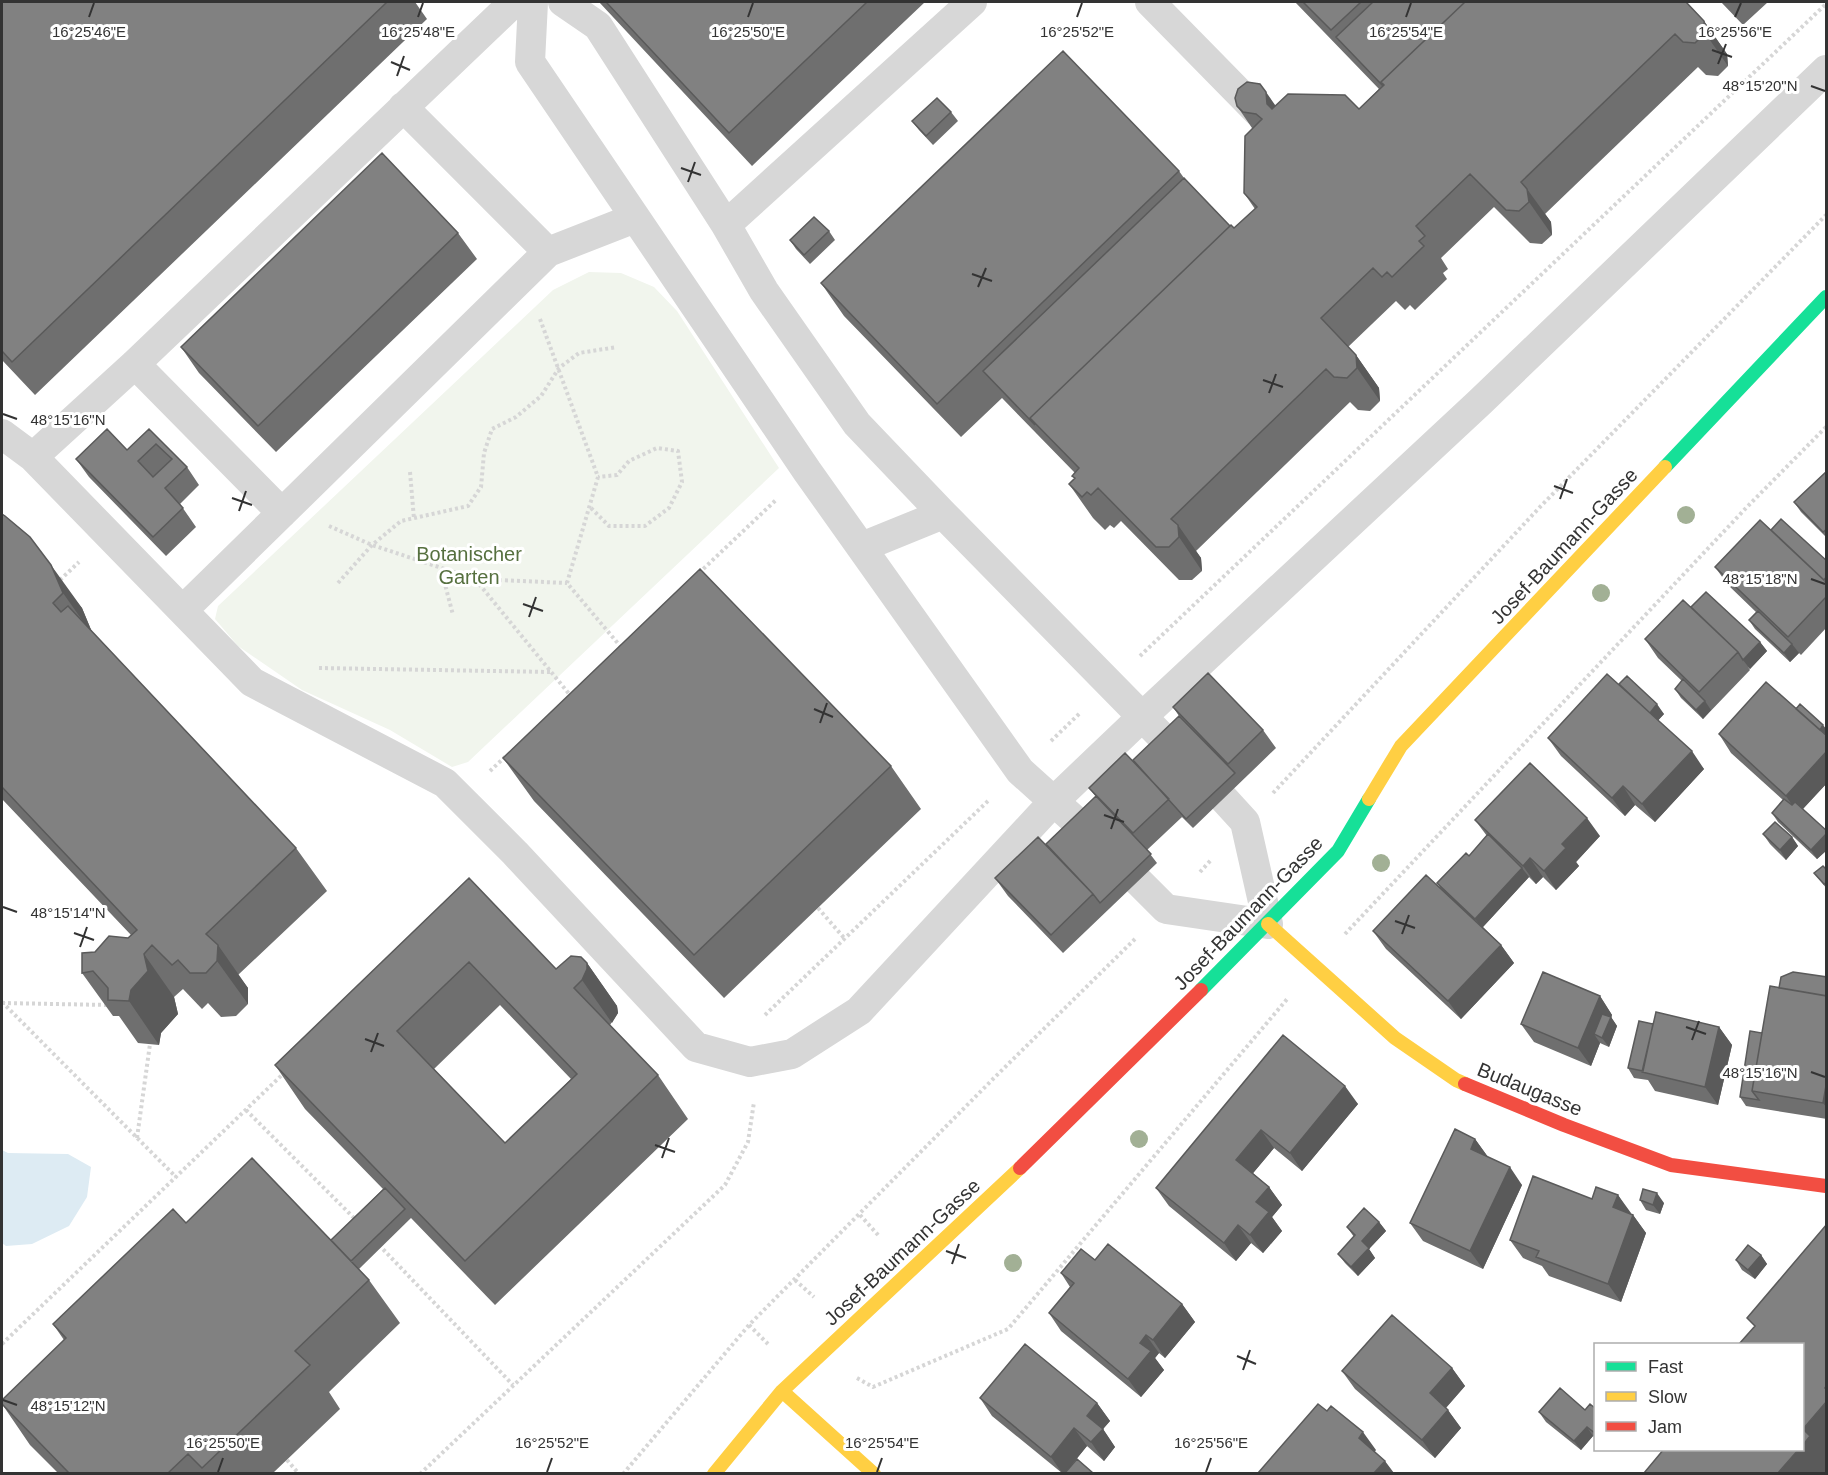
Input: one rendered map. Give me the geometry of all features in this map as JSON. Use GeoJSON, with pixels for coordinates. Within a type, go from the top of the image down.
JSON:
{"type":"FeatureCollection","features":[{"type":"Feature","properties":{"kind":"street","name":"Josef-Baumann-Gasse"},"geometry":{"type":"LineString","coordinates":[[714,1473],[782,1391],[1059,1131],[1268,924],[1338,851],[1401,746],[1827,297]]}},
{"type":"Feature","properties":{"kind":"street","name":"Budaugasse"},"geometry":{"type":"LineString","coordinates":[[1268,924],[1395,1038],[1456,1080],[1564,1125],[1671,1165],[1827,1186]]}},
{"type":"Feature","properties":{"kind":"street"},"geometry":{"type":"LineString","coordinates":[[782,1391],[874,1473]]}},
{"type":"Feature","properties":{"kind":"lane"},"geometry":{"type":"LineString","coordinates":[[33,457],[135,364],[514,2]]}},
{"type":"Feature","properties":{"kind":"lane"},"geometry":{"type":"LineString","coordinates":[[533,2],[530,62],[807,471],[1020,771],[1081,826]]}},
{"type":"Feature","properties":{"kind":"lane"},"geometry":{"type":"LineString","coordinates":[[563,2],[598,26],[726,225],[764,291],[856,424],[1168,743]]}},
{"type":"Feature","properties":{"kind":"lane"},"geometry":{"type":"LineString","coordinates":[[726,225],[972,2]]}},
{"type":"Feature","properties":{"kind":"lane"},"geometry":{"type":"LineString","coordinates":[[1150,2],[1257,111]]}},
{"type":"Feature","properties":{"kind":"lane"},"geometry":{"type":"LineString","coordinates":[[2,434],[33,457],[252,682],[445,783],[696,1047],[750,1062],[792,1054],[859,1011],[1054,801],[1471,410],[1827,70]]}},
{"type":"Feature","properties":{"kind":"lane"},"geometry":{"type":"LineString","coordinates":[[404,107],[548,252]]}},
{"type":"Feature","properties":{"kind":"lane"},"geometry":{"type":"LineString","coordinates":[[183,610],[548,252],[635,218]]}},
{"type":"Feature","properties":{"kind":"lane"},"geometry":{"type":"LineString","coordinates":[[135,364],[290,505]]}},
{"type":"Feature","properties":{"kind":"lane"},"geometry":{"type":"LineString","coordinates":[[862,547],[943,514]]}},
{"type":"Feature","properties":{"kind":"lane"},"geometry":{"type":"LineString","coordinates":[[1138,881],[1166,909],[1268,924],[1245,822],[1224,799]]}},
{"type":"Feature","properties":{"kind":"path"},"geometry":{"type":"LineString","coordinates":[[515,284],[543,323],[598,477],[591,508],[567,583]]}},
{"type":"Feature","properties":{"kind":"path"},"geometry":{"type":"LineString","coordinates":[[338,583],[372,545],[401,521],[468,506],[481,487],[484,453],[492,429],[516,417],[541,396],[559,368],[579,353],[617,347]]}},
{"type":"Feature","properties":{"kind":"path"},"geometry":{"type":"LineString","coordinates":[[821,1355],[873,1387],[1008,1329],[1315,966],[1738,516],[1827,426]]}},
{"type":"Feature","properties":{"kind":"path"},"geometry":{"type":"LineString","coordinates":[[591,508],[609,526],[645,526],[669,508],[682,482],[678,451],[657,448],[629,461],[617,475],[598,477]]}},
{"type":"Feature","properties":{"kind":"path"},"geometry":{"type":"LineString","coordinates":[[697,575],[807,471]]}},
{"type":"Feature","properties":{"kind":"path"},"geometry":{"type":"LineString","coordinates":[[410,472],[414,519]]}},
{"type":"Feature","properties":{"kind":"path"},"geometry":{"type":"LineString","coordinates":[[290,505],[325,525],[372,545],[475,579],[567,583],[621,647]]}},
{"type":"Feature","properties":{"kind":"path"},"geometry":{"type":"LineString","coordinates":[[441,569],[453,615]]}},
{"type":"Feature","properties":{"kind":"path"},"geometry":{"type":"LineString","coordinates":[[475,579],[570,695],[578,687]]}},
{"type":"Feature","properties":{"kind":"path"},"geometry":{"type":"LineString","coordinates":[[612,655],[629,639]]}},
{"type":"Feature","properties":{"kind":"path"},"geometry":{"type":"LineString","coordinates":[[319,668],[550,672]]}},
{"type":"Feature","properties":{"kind":"path"},"geometry":{"type":"LineString","coordinates":[[461,798],[511,751]]}},
{"type":"Feature","properties":{"kind":"path"},"geometry":{"type":"LineString","coordinates":[[818,908],[845,939]]}},
{"type":"Feature","properties":{"kind":"path"},"geometry":{"type":"LineString","coordinates":[[2,1003],[112,1005]]}},
{"type":"Feature","properties":{"kind":"path"},"geometry":{"type":"LineString","coordinates":[[2,1003],[176,1177]]}},
{"type":"Feature","properties":{"kind":"path"},"geometry":{"type":"LineString","coordinates":[[137,1138],[150,1044]]}},
{"type":"Feature","properties":{"kind":"path"},"geometry":{"type":"LineString","coordinates":[[2,1336],[4,1342],[288,1070]]}},
{"type":"Feature","properties":{"kind":"path"},"geometry":{"type":"LineString","coordinates":[[246,1110],[362,1226]]}},
{"type":"Feature","properties":{"kind":"path"},"geometry":{"type":"LineString","coordinates":[[860,1215],[879,1236]]}},
{"type":"Feature","properties":{"kind":"path"},"geometry":{"type":"LineString","coordinates":[[375,1240],[513,1385]]}},
{"type":"Feature","properties":{"kind":"path"},"geometry":{"type":"LineString","coordinates":[[795,1280],[814,1297]]}},
{"type":"Feature","properties":{"kind":"path"},"geometry":{"type":"LineString","coordinates":[[286,1460],[299,1473]]}},
{"type":"Feature","properties":{"kind":"green space","name":"Botanischer Garten"},"geometry":{"type":"Polygon","coordinates":[[[589,272],[621,273],[654,287],[677,311],[779,468],[468,762],[452,767],[390,730],[302,690],[238,646],[215,619],[218,606],[553,290],[589,272]]]}},
{"type":"Feature","properties":{"kind":"shaded area"},"geometry":{"type":"Polygon","coordinates":[[[2,1150],[8,1153],[68,1154],[91,1167],[87,1197],[69,1226],[32,1244],[6,1246],[2,1243],[2,1150]]]}},
{"type":"Feature","properties":{"kind":"building"},"geometry":{"type":"Polygon","coordinates":[[[2,2],[387,2],[12,362],[2,351],[2,2]]]}},
{"type":"Feature","properties":{"kind":"building"},"geometry":{"type":"Polygon","coordinates":[[[606,2],[867,2],[729,133],[606,2]]]}},
{"type":"Feature","properties":{"kind":"building"},"geometry":{"type":"Polygon","coordinates":[[[1303,2],[1361,2],[1331,30],[1303,2]]]}},
{"type":"Feature","properties":{"kind":"building"},"geometry":{"type":"Polygon","coordinates":[[[1373,2],[1465,2],[1381,82],[1383,86],[1336,37],[1373,2]]]}},
{"type":"Feature","properties":{"kind":"building"},"geometry":{"type":"Polygon","coordinates":[[[1465,2],[1686,2],[1704,21],[1705,33],[1695,43],[1683,42],[1675,34],[1521,182],[1527,189],[1529,202],[1519,211],[1506,210],[1470,174],[1416,226],[1425,236],[1419,241],[1424,246],[1392,277],[1387,272],[1382,277],[1373,268],[1321,318],[1356,355],[1357,368],[1347,378],[1334,377],[1326,369],[1171,519],[1178,525],[1179,537],[1169,547],[1156,547],[1098,488],[1091,495],[1087,492],[1082,497],[1069,484],[1075,478],[1072,476],[1079,468],[1030,418],[1231,225],[1234,228],[1257,207],[1244,193],[1245,136],[1262,119],[1256,114],[1243,112],[1237,106],[1235,98],[1238,89],[1247,82],[1260,84],[1266,92],[1267,104],[1272,109],[1288,94],[1345,95],[1359,109],[1384,85],[1381,82],[1465,2]]]}},
{"type":"Feature","properties":{"kind":"building"},"geometry":{"type":"Polygon","coordinates":[[[1063,51],[1179,171],[937,404],[821,283],[1063,51]]]}},
{"type":"Feature","properties":{"kind":"building"},"geometry":{"type":"Polygon","coordinates":[[[937,98],[951,112],[926,136],[912,121],[937,98]]]}},
{"type":"Feature","properties":{"kind":"building"},"geometry":{"type":"Polygon","coordinates":[[[382,153],[458,233],[258,426],[181,347],[382,153]]]}},
{"type":"Feature","properties":{"kind":"building"},"geometry":{"type":"Polygon","coordinates":[[[1184,178],[1230,226],[1030,418],[1035,425],[983,371],[1184,178]]]}},
{"type":"Feature","properties":{"kind":"building"},"geometry":{"type":"Polygon","coordinates":[[[814,217],[829,231],[804,255],[790,240],[814,217]]]}},
{"type":"Feature","properties":{"kind":"building"},"geometry":{"type":"Polygon","coordinates":[[[107,429],[127,450],[149,429],[187,467],[165,488],[183,508],[153,537],[76,459],[107,429]],[[156,444],[138,461],[153,477],[172,459],[156,444]]]}},
{"type":"Feature","properties":{"kind":"building"},"geometry":{"type":"Polygon","coordinates":[[[1827,471],[1827,529],[1823,532],[1794,502],[1827,471]]]}},
{"type":"Feature","properties":{"kind":"building"},"geometry":{"type":"Polygon","coordinates":[[[2,514],[30,537],[51,565],[63,593],[53,603],[61,612],[68,606],[296,848],[206,934],[218,945],[217,961],[206,973],[190,973],[178,960],[172,965],[152,945],[144,954],[148,971],[131,990],[129,1001],[108,1000],[108,988],[93,971],[82,973],[82,953],[95,952],[109,936],[128,938],[137,930],[2,787],[2,514]]]}},
{"type":"Feature","properties":{"kind":"building"},"geometry":{"type":"Polygon","coordinates":[[[1781,519],[1827,561],[1827,576],[1824,580],[1771,530],[1781,519]]]}},
{"type":"Feature","properties":{"kind":"building"},"geometry":{"type":"Polygon","coordinates":[[[1760,520],[1827,583],[1827,596],[1788,637],[1715,567],[1760,520]]]}},
{"type":"Feature","properties":{"kind":"building"},"geometry":{"type":"Polygon","coordinates":[[[700,569],[891,766],[694,955],[503,758],[700,569]]]}},
{"type":"Feature","properties":{"kind":"building"},"geometry":{"type":"Polygon","coordinates":[[[1706,592],[1760,642],[1743,660],[1738,652],[1691,607],[1706,592]]]}},
{"type":"Feature","properties":{"kind":"building"},"geometry":{"type":"Polygon","coordinates":[[[1683,600],[1738,652],[1699,692],[1645,639],[1683,600]]]}},
{"type":"Feature","properties":{"kind":"building"},"geometry":{"type":"Polygon","coordinates":[[[1758,611],[1792,644],[1784,653],[1749,620],[1758,611]]]}},
{"type":"Feature","properties":{"kind":"building"},"geometry":{"type":"Polygon","coordinates":[[[1208,673],[1263,730],[1228,764],[1173,707],[1208,673]]]}},
{"type":"Feature","properties":{"kind":"building"},"geometry":{"type":"Polygon","coordinates":[[[1607,674],[1692,751],[1642,804],[1623,786],[1612,798],[1548,738],[1607,674]]]}},
{"type":"Feature","properties":{"kind":"building"},"geometry":{"type":"Polygon","coordinates":[[[1627,676],[1657,704],[1650,713],[1619,684],[1627,676]]]}},
{"type":"Feature","properties":{"kind":"building"},"geometry":{"type":"Polygon","coordinates":[[[1683,679],[1705,701],[1696,710],[1675,689],[1683,679]]]}},
{"type":"Feature","properties":{"kind":"building"},"geometry":{"type":"Polygon","coordinates":[[[1766,682],[1827,736],[1827,751],[1786,796],[1719,734],[1766,682]]]}},
{"type":"Feature","properties":{"kind":"building"},"geometry":{"type":"Polygon","coordinates":[[[1800,704],[1823,725],[1820,730],[1796,709],[1800,704]]]}},
{"type":"Feature","properties":{"kind":"building"},"geometry":{"type":"Polygon","coordinates":[[[1179,716],[1235,773],[1186,819],[1133,760],[1179,716]]]}},
{"type":"Feature","properties":{"kind":"building"},"geometry":{"type":"Polygon","coordinates":[[[1125,753],[1169,799],[1133,833],[1089,788],[1125,753]]]}},
{"type":"Feature","properties":{"kind":"building"},"geometry":{"type":"Polygon","coordinates":[[[1530,763],[1587,818],[1562,844],[1566,848],[1544,871],[1530,858],[1523,866],[1475,820],[1530,763]]]}},
{"type":"Feature","properties":{"kind":"building"},"geometry":{"type":"Polygon","coordinates":[[[1096,796],[1151,854],[1100,903],[1046,844],[1096,796]]]}},
{"type":"Feature","properties":{"kind":"building"},"geometry":{"type":"Polygon","coordinates":[[[1784,799],[1792,805],[1795,802],[1827,831],[1811,850],[1772,813],[1784,799]]]}},
{"type":"Feature","properties":{"kind":"building"},"geometry":{"type":"Polygon","coordinates":[[[1775,822],[1792,837],[1780,850],[1763,834],[1775,822]]]}},
{"type":"Feature","properties":{"kind":"building"},"geometry":{"type":"Polygon","coordinates":[[[1488,834],[1522,868],[1475,919],[1437,883],[1466,853],[1469,856],[1488,834]]]}},
{"type":"Feature","properties":{"kind":"building"},"geometry":{"type":"Polygon","coordinates":[[[1038,837],[1093,894],[1051,935],[995,878],[1038,837]]]}},
{"type":"Feature","properties":{"kind":"building"},"geometry":{"type":"Polygon","coordinates":[[[1823,866],[1827,870],[1827,882],[1824,884],[1814,873],[1823,866]]]}},
{"type":"Feature","properties":{"kind":"building"},"geometry":{"type":"Polygon","coordinates":[[[1426,875],[1501,945],[1448,1001],[1373,931],[1426,875]]]}},
{"type":"Feature","properties":{"kind":"building"},"geometry":{"type":"Polygon","coordinates":[[[469,878],[556,969],[571,956],[581,957],[587,963],[582,980],[574,988],[658,1075],[465,1261],[275,1065],[469,878]],[[469,962],[397,1031],[505,1143],[577,1074],[469,962]]]}},
{"type":"Feature","properties":{"kind":"building"},"geometry":{"type":"Polygon","coordinates":[[[1543,972],[1600,996],[1578,1048],[1521,1024],[1543,972]]]}},
{"type":"Feature","properties":{"kind":"building"},"geometry":{"type":"Polygon","coordinates":[[[1793,972],[1827,977],[1827,996],[1779,988],[1781,977],[1793,972]]]}},
{"type":"Feature","properties":{"kind":"building"},"geometry":{"type":"Polygon","coordinates":[[[1770,986],[1827,996],[1827,1080],[1823,1103],[1752,1091],[1770,986]]]}},
{"type":"Feature","properties":{"kind":"building"},"geometry":{"type":"Polygon","coordinates":[[[1656,1012],[1719,1027],[1705,1087],[1642,1072],[1656,1012]]]}},
{"type":"Feature","properties":{"kind":"building"},"geometry":{"type":"Polygon","coordinates":[[[1602,1014],[1611,1017],[1602,1038],[1594,1034],[1602,1014]]]}},
{"type":"Feature","properties":{"kind":"building"},"geometry":{"type":"Polygon","coordinates":[[[1639,1021],[1653,1024],[1643,1071],[1628,1068],[1639,1021]]]}},
{"type":"Feature","properties":{"kind":"building"},"geometry":{"type":"Polygon","coordinates":[[[1750,1031],[1762,1033],[1752,1091],[1759,1100],[1740,1097],[1750,1031]]]}},
{"type":"Feature","properties":{"kind":"building"},"geometry":{"type":"Polygon","coordinates":[[[1283,1035],[1345,1086],[1290,1153],[1261,1130],[1236,1160],[1269,1187],[1256,1202],[1269,1212],[1250,1235],[1238,1225],[1224,1243],[1156,1188],[1283,1035]]]}},
{"type":"Feature","properties":{"kind":"building"},"geometry":{"type":"Polygon","coordinates":[[[1455,1129],[1475,1139],[1471,1149],[1510,1167],[1470,1251],[1410,1223],[1455,1129]]]}},
{"type":"Feature","properties":{"kind":"building"},"geometry":{"type":"Polygon","coordinates":[[[252,1158],[369,1280],[295,1351],[310,1365],[202,1468],[188,1454],[168,1473],[69,1473],[2,1404],[2,1400],[66,1338],[53,1324],[173,1209],[186,1223],[252,1158]]]}},
{"type":"Feature","properties":{"kind":"building"},"geometry":{"type":"Polygon","coordinates":[[[1533,1176],[1592,1199],[1596,1187],[1618,1195],[1613,1207],[1633,1215],[1608,1284],[1536,1257],[1539,1251],[1510,1240],[1533,1176]]]}},
{"type":"Feature","properties":{"kind":"building"},"geometry":{"type":"Polygon","coordinates":[[[385,1188],[405,1209],[351,1261],[331,1240],[385,1188]]]}},
{"type":"Feature","properties":{"kind":"building"},"geometry":{"type":"Polygon","coordinates":[[[1643,1189],[1657,1193],[1653,1205],[1640,1200],[1643,1189]]]}},
{"type":"Feature","properties":{"kind":"building"},"geometry":{"type":"Polygon","coordinates":[[[1364,1208],[1379,1222],[1362,1241],[1369,1248],[1351,1267],[1338,1254],[1355,1235],[1347,1227],[1364,1208]]]}},
{"type":"Feature","properties":{"kind":"building"},"geometry":{"type":"Polygon","coordinates":[[[1827,1224],[1827,1385],[1825,1388],[1827,1389],[1827,1401],[1804,1428],[1804,1343],[1740,1343],[1755,1326],[1747,1318],[1827,1224]]]}},
{"type":"Feature","properties":{"kind":"building"},"geometry":{"type":"Polygon","coordinates":[[[1108,1244],[1182,1304],[1153,1340],[1146,1335],[1140,1343],[1151,1351],[1128,1379],[1049,1313],[1074,1283],[1061,1273],[1081,1249],[1095,1260],[1108,1244]]]}},
{"type":"Feature","properties":{"kind":"building"},"geometry":{"type":"Polygon","coordinates":[[[1748,1245],[1761,1255],[1748,1270],[1736,1260],[1748,1245]]]}},
{"type":"Feature","properties":{"kind":"building"},"geometry":{"type":"Polygon","coordinates":[[[1392,1315],[1452,1368],[1430,1393],[1448,1410],[1422,1440],[1342,1371],[1392,1315]]]}},
{"type":"Feature","properties":{"kind":"building"},"geometry":{"type":"Polygon","coordinates":[[[1025,1344],[1097,1403],[1087,1416],[1103,1429],[1091,1442],[1074,1428],[1051,1457],[980,1398],[1025,1344]]]}},
{"type":"Feature","properties":{"kind":"building"},"geometry":{"type":"Polygon","coordinates":[[[1560,1388],[1585,1410],[1590,1404],[1594,1407],[1594,1432],[1587,1427],[1574,1441],[1539,1412],[1560,1388]]]}},
{"type":"Feature","properties":{"kind":"building"},"geometry":{"type":"Polygon","coordinates":[[[1318,1404],[1327,1411],[1331,1406],[1363,1432],[1359,1438],[1385,1461],[1374,1473],[1258,1473],[1318,1404]]]}},
{"type":"Feature","properties":{"kind":"building"},"geometry":{"type":"Polygon","coordinates":[[[1804,1430],[1810,1436],[1804,1444],[1804,1430]]]}},
{"type":"Feature","properties":{"kind":"building"},"geometry":{"type":"Polygon","coordinates":[[[1662,1451],[1797,1451],[1778,1473],[1644,1473],[1662,1451]]]}},
{"type":"Feature","properties":{"kind":"building"},"geometry":{"type":"Polygon","coordinates":[[[1077,1459],[1093,1473],[1065,1473],[1077,1459]]]}},
{"type":"Feature","properties":{"kind":"traffic: fast"},"geometry":{"type":"LineString","coordinates":[[1665,467],[1826,297]]}},
{"type":"Feature","properties":{"kind":"traffic: fast"},"geometry":{"type":"LineString","coordinates":[[1201,990],[1338,851],[1369,799]]}},
{"type":"Feature","properties":{"kind":"traffic: slow"},"geometry":{"type":"LineString","coordinates":[[1369,799],[1401,746],[1665,467]]}},
{"type":"Feature","properties":{"kind":"traffic: slow"},"geometry":{"type":"LineString","coordinates":[[1268,924],[1395,1038],[1465,1084]]}},
{"type":"Feature","properties":{"kind":"traffic: slow"},"geometry":{"type":"LineString","coordinates":[[714,1474],[782,1391],[1020,1168]]}},
{"type":"Feature","properties":{"kind":"traffic: slow"},"geometry":{"type":"LineString","coordinates":[[782,1391],[874,1474]]}},
{"type":"Feature","properties":{"kind":"traffic: jam"},"geometry":{"type":"LineString","coordinates":[[1020,1168],[1201,990]]}},
{"type":"Feature","properties":{"kind":"traffic: jam"},"geometry":{"type":"LineString","coordinates":[[1465,1084],[1564,1125],[1671,1165],[1826,1186]]}}]}
